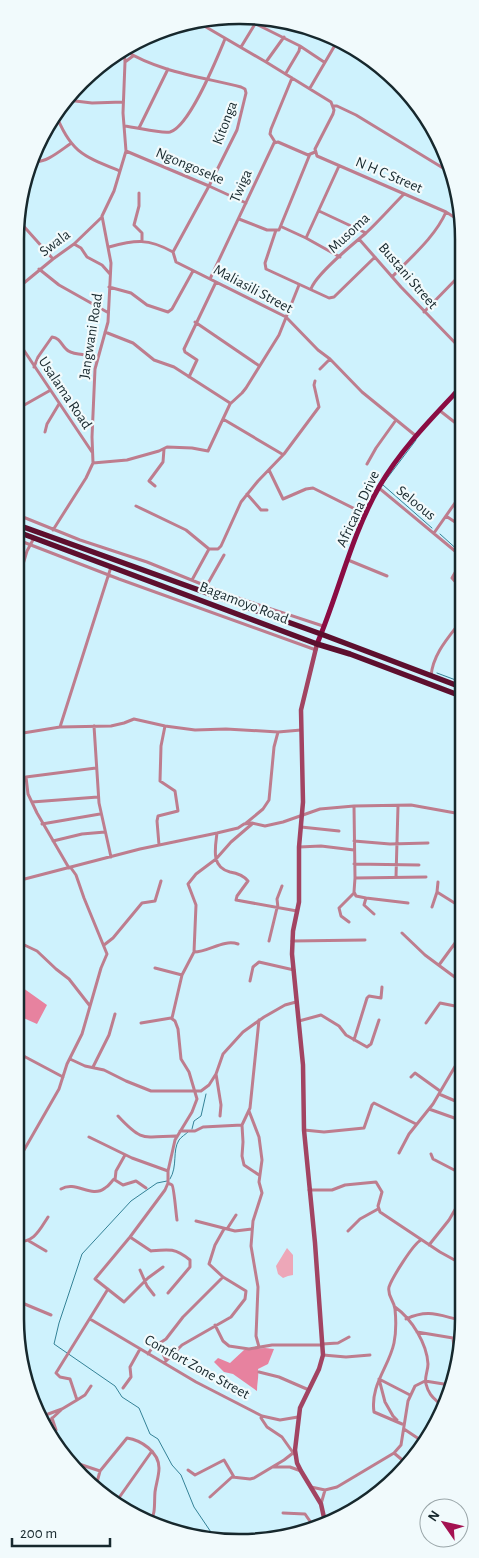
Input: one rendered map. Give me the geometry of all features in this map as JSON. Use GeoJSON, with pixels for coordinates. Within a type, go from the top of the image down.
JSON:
{"type":"FeatureCollection","features":[{"type":"Feature","properties":{"kind":"highway","name":"Bagamoyo Road"},"geometry":{"type":"LineString","coordinates":[[24,527],[321,634],[455,685]]}},
{"type":"Feature","properties":{"kind":"highway","name":"Bagamoyo Road"},"geometry":{"type":"LineString","coordinates":[[24,534],[316,647],[350,654],[455,694]]}},
{"type":"Feature","properties":{"kind":"main road","name":"Africana Drive"},"geometry":{"type":"LineString","coordinates":[[316,647],[348,560],[378,488],[416,436],[455,393]]}},
{"type":"Feature","properties":{"kind":"street"},"geometry":{"type":"LineString","coordinates":[[241,47],[256,24]]}},
{"type":"Feature","properties":{"kind":"street"},"geometry":{"type":"LineString","coordinates":[[257,24],[284,37],[324,62]]}},
{"type":"Feature","properties":{"kind":"street"},"geometry":{"type":"LineString","coordinates":[[205,27],[328,99],[333,106],[333,114],[315,152],[310,154],[304,154],[279,142],[275,142],[270,134],[292,78]]}},
{"type":"Feature","properties":{"kind":"street"},"geometry":{"type":"LineString","coordinates":[[266,62],[284,37]]}},
{"type":"Feature","properties":{"kind":"street"},"geometry":{"type":"LineString","coordinates":[[124,126],[163,133],[174,130],[183,122],[197,101],[225,39]]}},
{"type":"Feature","properties":{"kind":"street"},"geometry":{"type":"LineString","coordinates":[[286,74],[300,46]]}},
{"type":"Feature","properties":{"kind":"street"},"geometry":{"type":"LineString","coordinates":[[310,88],[334,46]]}},
{"type":"Feature","properties":{"kind":"street","name":"Kitonga"},"geometry":{"type":"LineString","coordinates":[[130,54],[168,70],[245,89],[246,94],[237,130],[173,252]]}},
{"type":"Feature","properties":{"kind":"street"},"geometry":{"type":"LineString","coordinates":[[125,62],[133,56]]}},
{"type":"Feature","properties":{"kind":"street"},"geometry":{"type":"LineString","coordinates":[[102,216],[114,191],[126,150],[123,102],[124,57]]}},
{"type":"Feature","properties":{"kind":"street"},"geometry":{"type":"LineString","coordinates":[[139,128],[168,70]]}},
{"type":"Feature","properties":{"kind":"street"},"geometry":{"type":"LineString","coordinates":[[74,101],[92,103],[123,102]]}},
{"type":"Feature","properties":{"kind":"street"},"geometry":{"type":"LineString","coordinates":[[333,106],[356,115],[443,168]]}},
{"type":"Feature","properties":{"kind":"street"},"geometry":{"type":"LineString","coordinates":[[59,121],[71,144],[77,151],[88,158],[120,171]]}},
{"type":"Feature","properties":{"kind":"street","name":"Twiga"},"geometry":{"type":"LineString","coordinates":[[210,279],[275,142]]}},
{"type":"Feature","properties":{"kind":"street"},"geometry":{"type":"LineString","coordinates":[[38,162],[71,144]]}},
{"type":"Feature","properties":{"kind":"street","name":"Ngongoseke"},"geometry":{"type":"LineString","coordinates":[[126,150],[246,204]]}},
{"type":"Feature","properties":{"kind":"street","name":"N H C Street"},"geometry":{"type":"LineString","coordinates":[[315,152],[320,158],[454,217]]}},
{"type":"Feature","properties":{"kind":"street"},"geometry":{"type":"LineString","coordinates":[[239,218],[267,230],[279,230],[282,227],[292,196],[310,154]]}},
{"type":"Feature","properties":{"kind":"street"},"geometry":{"type":"LineString","coordinates":[[306,238],[339,166]]}},
{"type":"Feature","properties":{"kind":"street"},"geometry":{"type":"LineString","coordinates":[[138,193],[139,206],[134,225],[142,233],[142,240]]}},
{"type":"Feature","properties":{"kind":"street","name":"Musoma"},"geometry":{"type":"LineString","coordinates":[[311,289],[313,284],[404,194]]}},
{"type":"Feature","properties":{"kind":"street"},"geometry":{"type":"LineString","coordinates":[[320,211],[366,233]]}},
{"type":"Feature","properties":{"kind":"street"},"geometry":{"type":"LineString","coordinates":[[392,277],[442,222],[446,212]]}},
{"type":"Feature","properties":{"kind":"street","name":"Swala"},"geometry":{"type":"LineString","coordinates":[[24,282],[52,258],[74,244],[102,216]]}},
{"type":"Feature","properties":{"kind":"street","name":"Jangwani Road"},"geometry":{"type":"LineString","coordinates":[[53,530],[86,478],[93,463],[92,437],[96,361],[106,332],[111,275],[109,247],[102,216]]}},
{"type":"Feature","properties":{"kind":"street"},"geometry":{"type":"LineString","coordinates":[[24,227],[52,258]]}},
{"type":"Feature","properties":{"kind":"street"},"geometry":{"type":"LineString","coordinates":[[282,227],[340,257]]}},
{"type":"Feature","properties":{"kind":"street"},"geometry":{"type":"LineString","coordinates":[[276,230],[264,263],[265,267],[329,298],[332,298],[375,257]]}},
{"type":"Feature","properties":{"kind":"street","name":"Bustani Street"},"geometry":{"type":"LineString","coordinates":[[359,239],[455,344]]}},
{"type":"Feature","properties":{"kind":"street","name":"Maliasili Street"},"geometry":{"type":"LineString","coordinates":[[109,247],[142,240],[162,245],[173,252],[176,262],[286,317],[362,392],[416,436]]}},
{"type":"Feature","properties":{"kind":"street"},"geometry":{"type":"LineString","coordinates":[[74,244],[81,248],[88,257],[102,265],[111,275]]}},
{"type":"Feature","properties":{"kind":"street"},"geometry":{"type":"LineString","coordinates":[[39,269],[58,285],[107,312]]}},
{"type":"Feature","properties":{"kind":"street"},"geometry":{"type":"LineString","coordinates":[[110,287],[131,293],[147,305],[168,312],[172,309],[193,271]]}},
{"type":"Feature","properties":{"kind":"street"},"geometry":{"type":"LineString","coordinates":[[424,312],[455,280]]}},
{"type":"Feature","properties":{"kind":"street"},"geometry":{"type":"LineString","coordinates":[[189,377],[197,360],[185,352],[184,349],[195,322],[216,282]]}},
{"type":"Feature","properties":{"kind":"street"},"geometry":{"type":"LineString","coordinates":[[93,463],[127,460],[167,447],[208,451],[230,404],[242,394],[278,335],[299,285]]}},
{"type":"Feature","properties":{"kind":"street"},"geometry":{"type":"LineString","coordinates":[[195,322],[258,365]]}},
{"type":"Feature","properties":{"kind":"street"},"geometry":{"type":"LineString","coordinates":[[106,332],[133,343],[154,360],[174,367],[230,404]]}},
{"type":"Feature","properties":{"kind":"street"},"geometry":{"type":"LineString","coordinates":[[34,368],[38,357],[52,337],[55,337],[64,344],[68,351],[96,361]]}},
{"type":"Feature","properties":{"kind":"street","name":"Usalama Road"},"geometry":{"type":"LineString","coordinates":[[24,351],[49,391],[94,454]]}},
{"type":"Feature","properties":{"kind":"street"},"geometry":{"type":"LineString","coordinates":[[320,369],[330,359]]}},
{"type":"Feature","properties":{"kind":"street"},"geometry":{"type":"LineString","coordinates":[[136,506],[186,530],[209,549],[218,549],[247,494],[269,470],[319,406],[314,385],[315,381]]}},
{"type":"Feature","properties":{"kind":"street"},"geometry":{"type":"LineString","coordinates":[[24,405],[49,391]]}},
{"type":"Feature","properties":{"kind":"street"},"geometry":{"type":"LineString","coordinates":[[45,432],[47,424],[59,404]]}},
{"type":"Feature","properties":{"kind":"street"},"geometry":{"type":"LineString","coordinates":[[439,410],[455,423]]}},
{"type":"Feature","properties":{"kind":"street"},"geometry":{"type":"LineString","coordinates":[[223,419],[282,454]]}},
{"type":"Feature","properties":{"kind":"street"},"geometry":{"type":"LineString","coordinates":[[367,464],[396,420]]}},
{"type":"Feature","properties":{"kind":"street"},"geometry":{"type":"LineString","coordinates":[[155,486],[149,481],[163,462],[164,449]]}},
{"type":"Feature","properties":{"kind":"street"},"geometry":{"type":"LineString","coordinates":[[269,470],[283,499],[306,489],[314,488],[366,514]]}},
{"type":"Feature","properties":{"kind":"street","name":"Seloous"},"geometry":{"type":"LineString","coordinates":[[378,488],[455,551]]}},
{"type":"Feature","properties":{"kind":"street"},"geometry":{"type":"LineString","coordinates":[[247,494],[261,510],[267,510]]}},
{"type":"Feature","properties":{"kind":"street"},"geometry":{"type":"LineString","coordinates":[[434,533],[455,503]]}},
{"type":"Feature","properties":{"kind":"street"},"geometry":{"type":"LineString","coordinates":[[446,516],[455,522]]}},
{"type":"Feature","properties":{"kind":"street"},"geometry":{"type":"LineString","coordinates":[[24,518],[53,530],[147,562],[226,594],[323,626]]}},
{"type":"Feature","properties":{"kind":"street"},"geometry":{"type":"LineString","coordinates":[[24,563],[34,538]]}},
{"type":"Feature","properties":{"kind":"street"},"geometry":{"type":"LineString","coordinates":[[24,542],[109,575],[316,647],[302,698],[303,802],[299,847],[297,911],[292,941],[303,1065],[304,1130],[323,1355],[321,1364],[300,1408],[295,1454]]}},
{"type":"Feature","properties":{"kind":"street"},"geometry":{"type":"LineString","coordinates":[[192,580],[209,549]]}},
{"type":"Feature","properties":{"kind":"street"},"geometry":{"type":"LineString","coordinates":[[207,585],[224,555]]}},
{"type":"Feature","properties":{"kind":"street"},"geometry":{"type":"LineString","coordinates":[[348,560],[387,576]]}},
{"type":"Feature","properties":{"kind":"street"},"geometry":{"type":"LineString","coordinates":[[60,727],[111,567]]}},
{"type":"Feature","properties":{"kind":"street"},"geometry":{"type":"LineString","coordinates":[[430,676],[441,647],[455,629]]}},
{"type":"Feature","properties":{"kind":"street"},"geometry":{"type":"LineString","coordinates":[[24,733],[60,727],[119,724],[134,719],[195,730],[226,729],[278,732],[301,730]]}},
{"type":"Feature","properties":{"kind":"street"},"geometry":{"type":"LineString","coordinates":[[94,726],[100,814],[111,857]]}},
{"type":"Feature","properties":{"kind":"street"},"geometry":{"type":"LineString","coordinates":[[159,845],[156,821],[158,816],[178,812],[175,791],[160,781],[161,746],[165,726]]}},
{"type":"Feature","properties":{"kind":"street"},"geometry":{"type":"LineString","coordinates":[[24,879],[159,845],[238,828],[263,810],[269,800],[274,747],[278,732]]}},
{"type":"Feature","properties":{"kind":"street"},"geometry":{"type":"LineString","coordinates":[[24,1150],[49,1108],[82,1034],[101,968],[107,955],[76,875],[42,824],[28,794],[26,776],[96,768]]}},
{"type":"Feature","properties":{"kind":"street"},"geometry":{"type":"LineString","coordinates":[[32,802],[98,797]]}},
{"type":"Feature","properties":{"kind":"street"},"geometry":{"type":"LineString","coordinates":[[244,824],[252,823],[265,826],[320,809],[354,806],[411,806],[455,813]]}},
{"type":"Feature","properties":{"kind":"street"},"geometry":{"type":"LineString","coordinates":[[348,922],[341,916],[339,908],[354,893],[354,806]]}},
{"type":"Feature","properties":{"kind":"street"},"geometry":{"type":"LineString","coordinates":[[396,878],[398,806]]}},
{"type":"Feature","properties":{"kind":"street"},"geometry":{"type":"LineString","coordinates":[[42,824],[100,814]]}},
{"type":"Feature","properties":{"kind":"street"},"geometry":{"type":"LineString","coordinates":[[172,1018],[182,975],[194,952],[196,905],[188,884],[196,874],[216,859],[252,823]]}},
{"type":"Feature","properties":{"kind":"street"},"geometry":{"type":"LineString","coordinates":[[301,827],[339,831]]}},
{"type":"Feature","properties":{"kind":"street"},"geometry":{"type":"LineString","coordinates":[[52,840],[105,832]]}},
{"type":"Feature","properties":{"kind":"street"},"geometry":{"type":"LineString","coordinates":[[217,833],[216,859],[220,868],[237,873],[248,881],[236,900],[297,911]]}},
{"type":"Feature","properties":{"kind":"street"},"geometry":{"type":"LineString","coordinates":[[354,841],[396,844],[428,843]]}},
{"type":"Feature","properties":{"kind":"street"},"geometry":{"type":"LineString","coordinates":[[299,847],[321,846],[354,850]]}},
{"type":"Feature","properties":{"kind":"street"},"geometry":{"type":"LineString","coordinates":[[354,864],[420,865]]}},
{"type":"Feature","properties":{"kind":"street"},"geometry":{"type":"LineString","coordinates":[[355,878],[375,876],[396,878],[426,877]]}},
{"type":"Feature","properties":{"kind":"street"},"geometry":{"type":"LineString","coordinates":[[104,945],[142,903],[154,901],[159,893],[161,881]]}},
{"type":"Feature","properties":{"kind":"street"},"geometry":{"type":"LineString","coordinates":[[432,907],[438,882]]}},
{"type":"Feature","properties":{"kind":"street"},"geometry":{"type":"LineString","coordinates":[[270,941],[278,908],[277,899],[282,886]]}},
{"type":"Feature","properties":{"kind":"street"},"geometry":{"type":"LineString","coordinates":[[437,892],[455,903]]}},
{"type":"Feature","properties":{"kind":"street"},"geometry":{"type":"LineString","coordinates":[[354,893],[356,896],[366,898],[408,903]]}},
{"type":"Feature","properties":{"kind":"street"},"geometry":{"type":"LineString","coordinates":[[366,898],[364,905],[374,914]]}},
{"type":"Feature","properties":{"kind":"street"},"geometry":{"type":"LineString","coordinates":[[402,933],[413,945],[455,977]]}},
{"type":"Feature","properties":{"kind":"street"},"geometry":{"type":"LineString","coordinates":[[292,941],[365,940]]}},
{"type":"Feature","properties":{"kind":"street"},"geometry":{"type":"LineString","coordinates":[[194,952],[230,942],[238,944]]}},
{"type":"Feature","properties":{"kind":"street"},"geometry":{"type":"LineString","coordinates":[[439,965],[455,942]]}},
{"type":"Feature","properties":{"kind":"street"},"geometry":{"type":"LineString","coordinates":[[24,945],[42,955],[52,966],[69,979],[90,1006]]}},
{"type":"Feature","properties":{"kind":"street"},"geometry":{"type":"LineString","coordinates":[[250,981],[253,967],[259,962],[294,970]]}},
{"type":"Feature","properties":{"kind":"street"},"geometry":{"type":"LineString","coordinates":[[155,968],[182,975]]}},
{"type":"Feature","properties":{"kind":"street"},"geometry":{"type":"LineString","coordinates":[[354,1040],[367,998],[369,996],[381,998],[382,987]]}},
{"type":"Feature","properties":{"kind":"street"},"geometry":{"type":"LineString","coordinates":[[70,1059],[104,1070],[151,1091],[196,1092],[205,1088],[216,1074],[221,1057],[243,1032],[285,1005],[296,1002]]}},
{"type":"Feature","properties":{"kind":"street"},"geometry":{"type":"LineString","coordinates":[[426,1023],[440,1003],[455,1005]]}},
{"type":"Feature","properties":{"kind":"street"},"geometry":{"type":"LineString","coordinates":[[94,1067],[109,1035],[115,1014]]}},
{"type":"Feature","properties":{"kind":"street"},"geometry":{"type":"LineString","coordinates":[[298,1022],[321,1015],[366,1047],[370,1046],[379,1020]]}},
{"type":"Feature","properties":{"kind":"street"},"geometry":{"type":"LineString","coordinates":[[141,1023],[172,1018]]}},
{"type":"Feature","properties":{"kind":"street"},"geometry":{"type":"LineString","coordinates":[[163,1267],[145,1280],[124,1302],[95,1279],[130,1237],[168,1183],[168,1171],[176,1136],[197,1099],[189,1072],[181,1059],[177,1024],[172,1018]]}},
{"type":"Feature","properties":{"kind":"street"},"geometry":{"type":"LineString","coordinates":[[259,1020],[249,1110],[242,1125],[243,1162],[246,1167],[259,1175]]}},
{"type":"Feature","properties":{"kind":"street"},"geometry":{"type":"LineString","coordinates":[[24,1056],[63,1077]]}},
{"type":"Feature","properties":{"kind":"street"},"geometry":{"type":"LineString","coordinates":[[399,1153],[455,1066]]}},
{"type":"Feature","properties":{"kind":"street"},"geometry":{"type":"LineString","coordinates":[[411,1077],[415,1073],[439,1092],[455,1100]]}},
{"type":"Feature","properties":{"kind":"street"},"geometry":{"type":"LineString","coordinates":[[216,1074],[220,1116]]}},
{"type":"Feature","properties":{"kind":"street"},"geometry":{"type":"LineString","coordinates":[[304,1130],[324,1132],[364,1128],[374,1103],[416,1124]]}},
{"type":"Feature","properties":{"kind":"street"},"geometry":{"type":"LineString","coordinates":[[429,1109],[455,1118]]}},
{"type":"Feature","properties":{"kind":"street"},"geometry":{"type":"LineString","coordinates":[[249,1110],[258,1137],[262,1160],[259,1175],[262,1193],[255,1211],[252,1228],[252,1257],[258,1295],[256,1336],[259,1347]]}},
{"type":"Feature","properties":{"kind":"street"},"geometry":{"type":"LineString","coordinates":[[118,1116],[137,1135],[148,1137],[176,1136]]}},
{"type":"Feature","properties":{"kind":"street"},"geometry":{"type":"LineString","coordinates":[[180,1131],[195,1131],[203,1127],[242,1125]]}},
{"type":"Feature","properties":{"kind":"street"},"geometry":{"type":"LineString","coordinates":[[89,1137],[125,1155],[168,1171]]}},
{"type":"Feature","properties":{"kind":"street"},"geometry":{"type":"LineString","coordinates":[[431,1154],[433,1159],[455,1170]]}},
{"type":"Feature","properties":{"kind":"street"},"geometry":{"type":"LineString","coordinates":[[61,1189],[73,1186],[94,1192],[105,1188],[114,1179],[116,1171],[125,1155]]}},
{"type":"Feature","properties":{"kind":"street"},"geometry":{"type":"LineString","coordinates":[[114,1179],[123,1185],[136,1181],[146,1188]]}},
{"type":"Feature","properties":{"kind":"street"},"geometry":{"type":"LineString","coordinates":[[309,1190],[332,1190],[345,1185],[374,1181],[377,1183],[382,1192],[378,1208],[360,1219],[348,1231]]}},
{"type":"Feature","properties":{"kind":"street"},"geometry":{"type":"LineString","coordinates":[[168,1183],[174,1188],[177,1220]]}},
{"type":"Feature","properties":{"kind":"street"},"geometry":{"type":"LineString","coordinates":[[378,1208],[381,1213],[455,1260]]}},
{"type":"Feature","properties":{"kind":"street"},"geometry":{"type":"LineString","coordinates":[[429,1245],[455,1210]]}},
{"type":"Feature","properties":{"kind":"street"},"geometry":{"type":"LineString","coordinates":[[158,1344],[165,1361],[182,1346],[231,1316],[241,1304],[246,1294],[244,1289],[223,1277],[209,1264],[225,1229],[236,1215]]}},
{"type":"Feature","properties":{"kind":"street"},"geometry":{"type":"LineString","coordinates":[[24,1241],[35,1236],[48,1217]]}},
{"type":"Feature","properties":{"kind":"street"},"geometry":{"type":"LineString","coordinates":[[196,1221],[240,1231],[252,1228]]}},
{"type":"Feature","properties":{"kind":"street"},"geometry":{"type":"LineString","coordinates":[[130,1237],[151,1251],[163,1248],[170,1249],[190,1260],[190,1266],[168,1293]]}},
{"type":"Feature","properties":{"kind":"street"},"geometry":{"type":"LineString","coordinates":[[421,1240],[410,1251],[390,1287],[389,1295],[395,1307],[421,1340],[428,1363],[425,1380],[432,1398],[438,1403]]}},
{"type":"Feature","properties":{"kind":"street"},"geometry":{"type":"LineString","coordinates":[[28,1241],[46,1251]]}},
{"type":"Feature","properties":{"kind":"street"},"geometry":{"type":"LineString","coordinates":[[140,1270],[146,1286],[154,1295]]}},
{"type":"Feature","properties":{"kind":"street"},"geometry":{"type":"LineString","coordinates":[[148,1354],[152,1348],[166,1340],[183,1317],[223,1277]]}},
{"type":"Feature","properties":{"kind":"street"},"geometry":{"type":"LineString","coordinates":[[77,1400],[70,1379],[60,1377],[56,1373],[108,1289]]}},
{"type":"Feature","properties":{"kind":"street"},"geometry":{"type":"LineString","coordinates":[[24,1304],[51,1315]]}},
{"type":"Feature","properties":{"kind":"street"},"geometry":{"type":"LineString","coordinates":[[395,1307],[394,1344],[379,1379],[374,1396],[374,1412],[403,1423]]}},
{"type":"Feature","properties":{"kind":"street"},"geometry":{"type":"LineString","coordinates":[[406,1319],[420,1313],[455,1319]]}},
{"type":"Feature","properties":{"kind":"street","name":"Comfort Zone Street"},"geometry":{"type":"LineString","coordinates":[[90,1319],[148,1354],[165,1361],[262,1416],[280,1420],[298,1417]]}},
{"type":"Feature","properties":{"kind":"street"},"geometry":{"type":"LineString","coordinates":[[215,1325],[223,1341],[228,1346],[249,1349],[281,1344],[322,1345],[338,1343],[349,1337]]}},
{"type":"Feature","properties":{"kind":"street"},"geometry":{"type":"LineString","coordinates":[[416,1332],[452,1338],[453,1344]]}},
{"type":"Feature","properties":{"kind":"street"},"geometry":{"type":"LineString","coordinates":[[123,1388],[131,1377],[130,1367],[140,1349]]}},
{"type":"Feature","properties":{"kind":"street"},"geometry":{"type":"LineString","coordinates":[[323,1355],[346,1357],[370,1355]]}},
{"type":"Feature","properties":{"kind":"street"},"geometry":{"type":"LineString","coordinates":[[259,1372],[279,1377],[309,1390]]}},
{"type":"Feature","properties":{"kind":"street"},"geometry":{"type":"LineString","coordinates":[[379,1379],[410,1395]]}},
{"type":"Feature","properties":{"kind":"street"},"geometry":{"type":"LineString","coordinates":[[379,1379],[393,1416],[403,1423]]}},
{"type":"Feature","properties":{"kind":"street"},"geometry":{"type":"LineString","coordinates":[[311,1487],[325,1490],[332,1489],[394,1453],[401,1444],[404,1429],[403,1423],[410,1395],[417,1384],[425,1380],[445,1384]]}},
{"type":"Feature","properties":{"kind":"street"},"geometry":{"type":"LineString","coordinates":[[47,1415],[77,1400],[91,1386]]}},
{"type":"Feature","properties":{"kind":"street"},"geometry":{"type":"LineString","coordinates":[[50,1420],[62,1408]]}},
{"type":"Feature","properties":{"kind":"street"},"geometry":{"type":"LineString","coordinates":[[53,1412],[56,1431]]}},
{"type":"Feature","properties":{"kind":"street"},"geometry":{"type":"LineString","coordinates":[[262,1416],[261,1418],[264,1423],[279,1434],[295,1454],[301,1471],[321,1504],[324,1517]]}},
{"type":"Feature","properties":{"kind":"street"},"geometry":{"type":"LineString","coordinates":[[404,1429],[419,1439]]}},
{"type":"Feature","properties":{"kind":"street"},"geometry":{"type":"LineString","coordinates":[[97,1481],[100,1471],[126,1438],[136,1441],[152,1451],[159,1467],[155,1510],[153,1516]]}},
{"type":"Feature","properties":{"kind":"street"},"geometry":{"type":"LineString","coordinates":[[119,1497],[152,1451]]}},
{"type":"Feature","properties":{"kind":"street"},"geometry":{"type":"LineString","coordinates":[[394,1453],[403,1460]]}},
{"type":"Feature","properties":{"kind":"street"},"geometry":{"type":"LineString","coordinates":[[210,1497],[234,1477],[250,1479],[295,1454]]}},
{"type":"Feature","properties":{"kind":"street"},"geometry":{"type":"LineString","coordinates":[[188,1470],[195,1476],[224,1460],[234,1477]]}},
{"type":"Feature","properties":{"kind":"street"},"geometry":{"type":"LineString","coordinates":[[80,1464],[100,1471]]}},
{"type":"Feature","properties":{"kind":"street"},"geometry":{"type":"LineString","coordinates":[[270,1468],[290,1467],[301,1471]]}},
{"type":"Feature","properties":{"kind":"street"},"geometry":{"type":"LineString","coordinates":[[321,1504],[325,1490]]}},
{"type":"Feature","properties":{"kind":"street"},"geometry":{"type":"LineString","coordinates":[[282,1513],[294,1512],[305,1514],[311,1522]]}},
{"type":"Feature","properties":{"kind":"shaded area"},"geometry":{"type":"Polygon","coordinates":[[[24,989],[47,1005],[37,1024],[24,1018],[24,989]]]}},
{"type":"Feature","properties":{"kind":"shaded area"},"geometry":{"type":"Polygon","coordinates":[[[287,1248],[293,1255],[293,1275],[283,1278],[278,1274],[276,1266],[287,1248]]]}},
{"type":"Feature","properties":{"kind":"shaded area"},"geometry":{"type":"Polygon","coordinates":[[[274,1349],[268,1364],[258,1369],[257,1391],[233,1374],[224,1372],[214,1362],[218,1358],[230,1363],[244,1350],[274,1349]]]}},
{"type":"Feature","properties":{"kind":"waterway"},"geometry":{"type":"LineString","coordinates":[[385,481],[416,440]]}},
{"type":"Feature","properties":{"kind":"waterway"},"geometry":{"type":"LineString","coordinates":[[383,485],[432,528]]}},
{"type":"Feature","properties":{"kind":"waterway"},"geometry":{"type":"LineString","coordinates":[[440,534],[455,548]]}},
{"type":"Feature","properties":{"kind":"waterway"},"geometry":{"type":"LineString","coordinates":[[437,673],[455,680]]}},
{"type":"Feature","properties":{"kind":"waterway"},"geometry":{"type":"LineString","coordinates":[[192,1129],[194,1121],[201,1116],[206,1094]]}},
{"type":"Feature","properties":{"kind":"waterway"},"geometry":{"type":"LineString","coordinates":[[170,1179],[174,1169],[177,1144],[188,1132]]}},
{"type":"Feature","properties":{"kind":"waterway"},"geometry":{"type":"LineString","coordinates":[[167,1181],[157,1183],[131,1201],[82,1254],[54,1344],[115,1386],[122,1397],[139,1408],[150,1434],[158,1439],[172,1465],[181,1475],[194,1507],[211,1532]]}}]}
